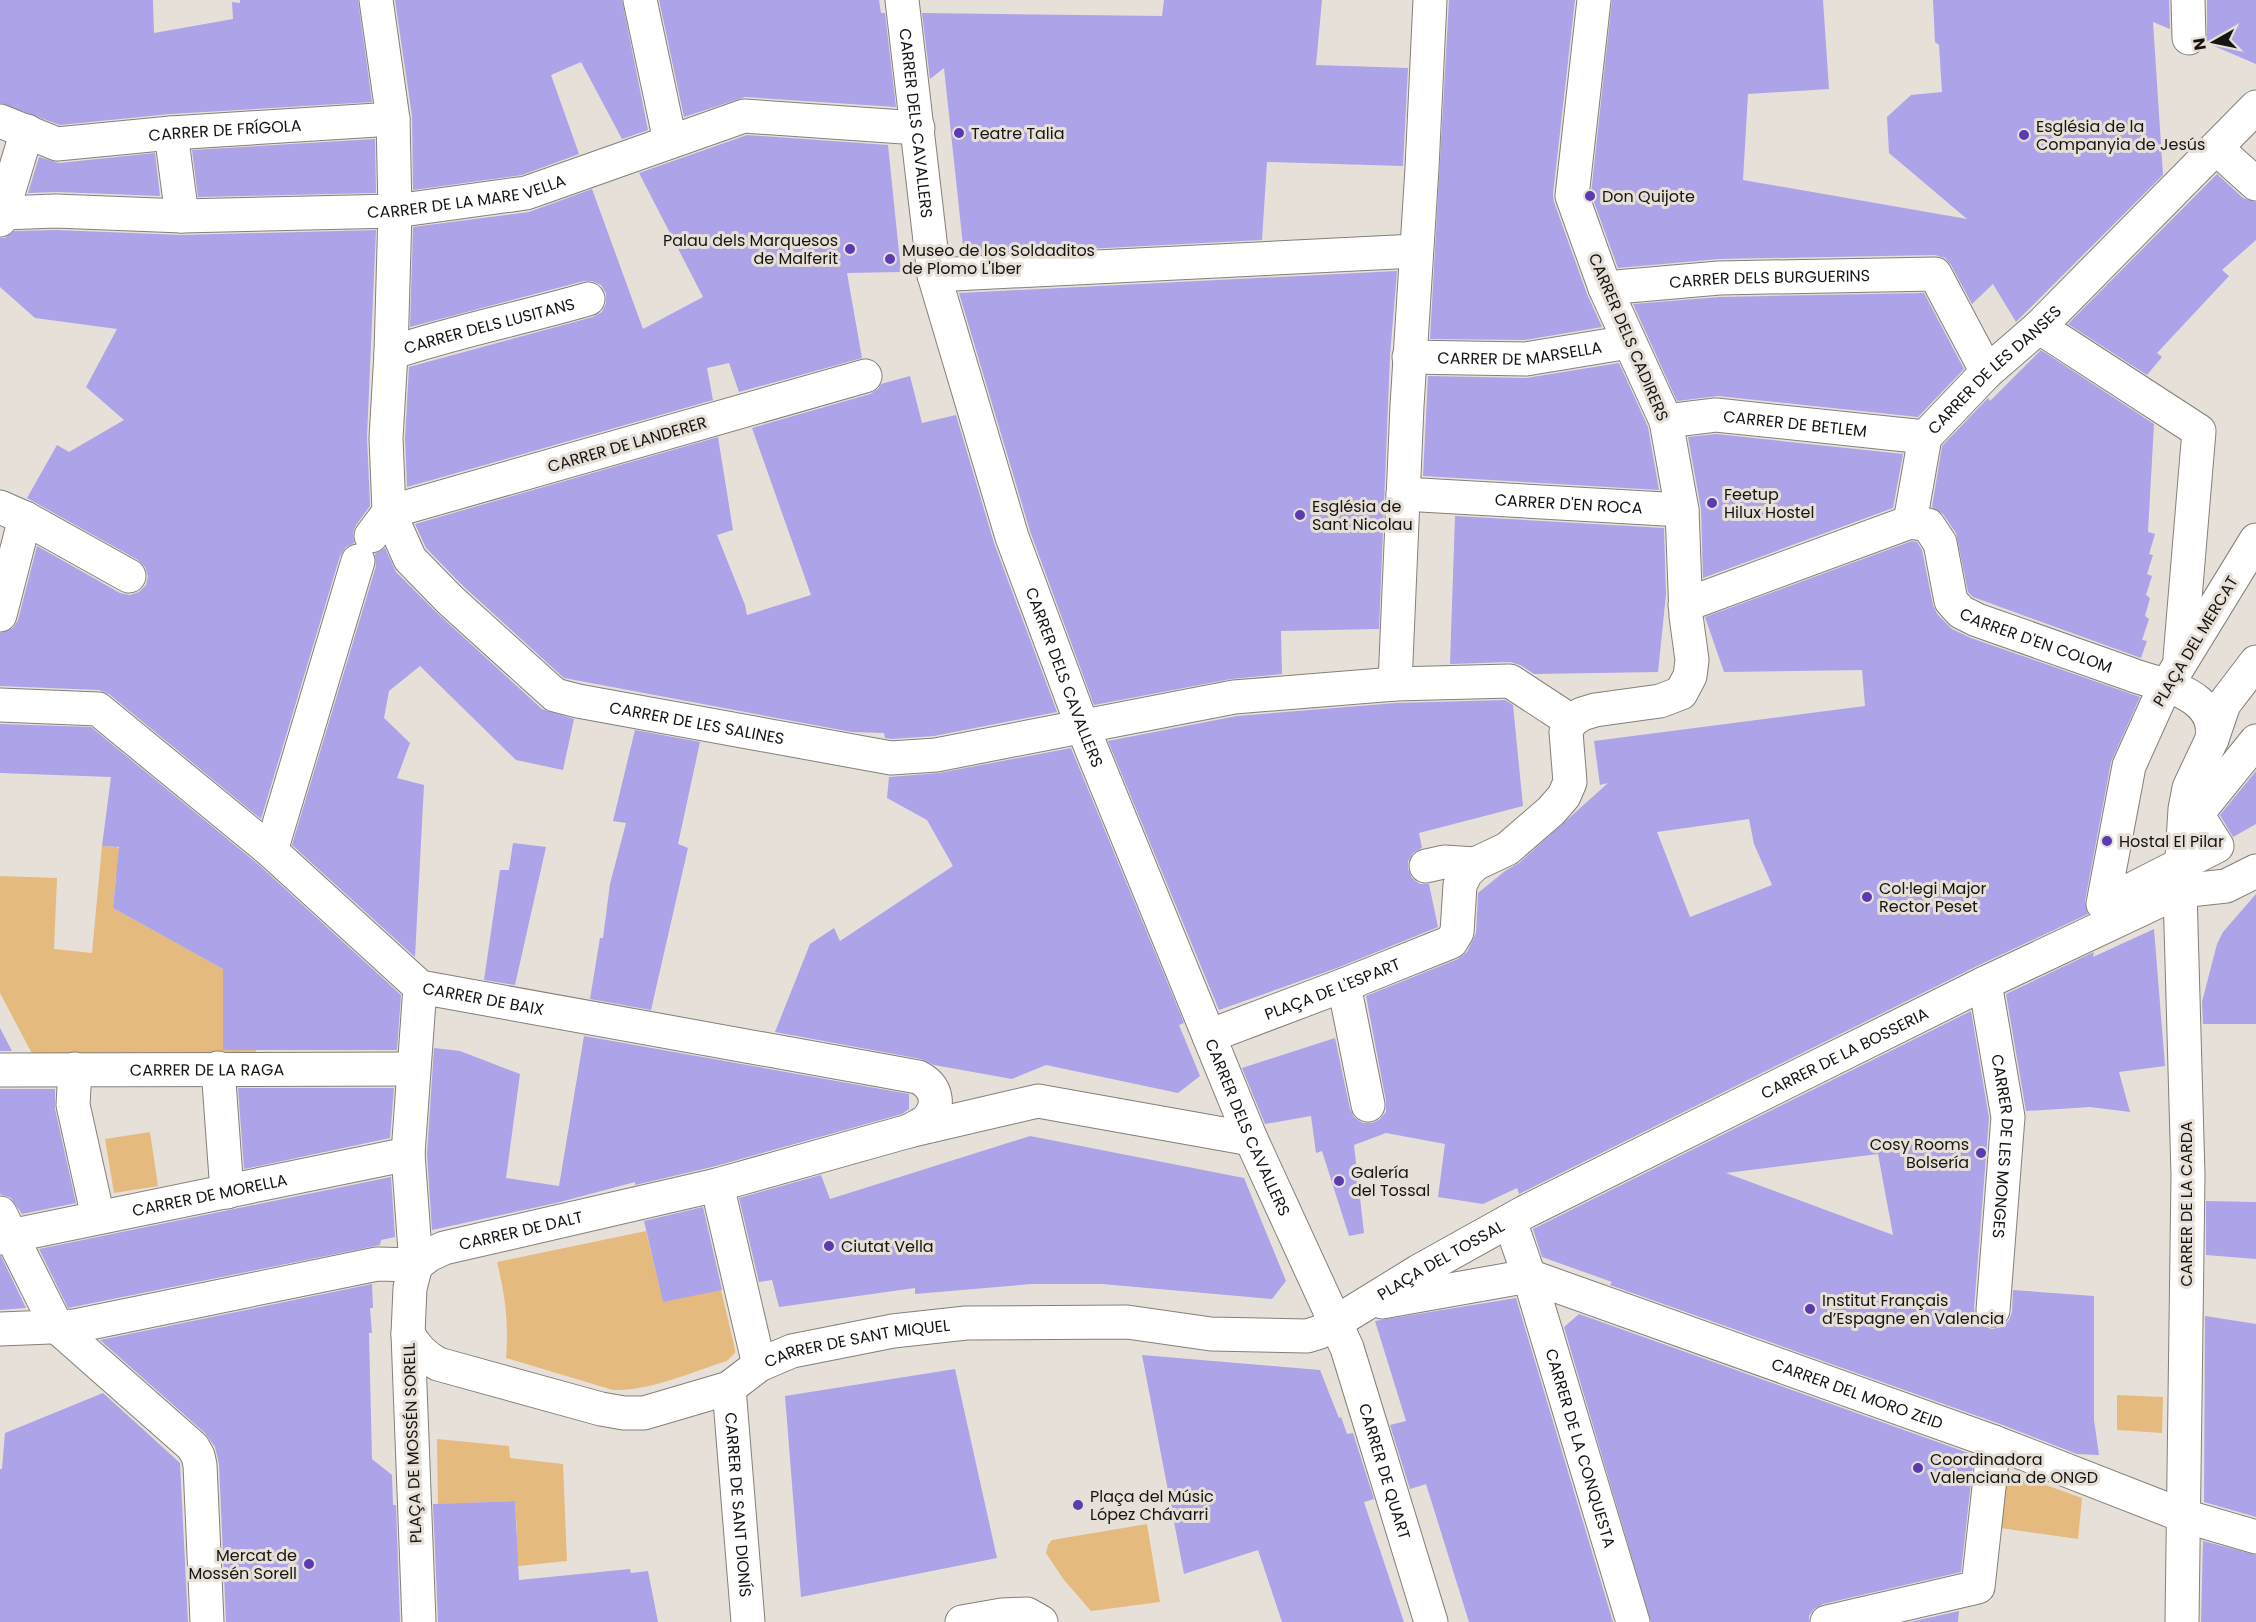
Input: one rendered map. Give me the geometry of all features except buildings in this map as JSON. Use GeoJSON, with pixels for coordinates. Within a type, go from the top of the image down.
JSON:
{"type":"FeatureCollection","features":[{"type":"Feature","properties":{"kind":"street"},"geometry":{"type":"LineString","coordinates":[[271,851],[373,537],[386,438],[395,211],[393,119],[376,0]]}},
{"type":"Feature","properties":{"kind":"street"},"geometry":{"type":"LineString","coordinates":[[640,0],[670,141]]}},
{"type":"Feature","properties":{"kind":"street","name":"CARRER DELS CAVALLERS"},"geometry":{"type":"LineString","coordinates":[[902,0],[934,275],[1012,537],[1083,728],[1251,1139],[1348,1314]]}},
{"type":"Feature","properties":{"kind":"street"},"geometry":{"type":"LineString","coordinates":[[1395,684],[1409,357],[1422,168],[1430,0]]}},
{"type":"Feature","properties":{"kind":"street","name":"CARRER DELS CADIRERS"},"geometry":{"type":"LineString","coordinates":[[1571,721],[1595,710],[1660,701],[1681,693],[1690,676],[1692,660],[1685,605],[1683,510],[1666,421],[1605,288],[1572,196],[1594,0]]}},
{"type":"Feature","properties":{"kind":"street"},"geometry":{"type":"LineString","coordinates":[[2188,0],[2189,38]]}},
{"type":"Feature","properties":{"kind":"street","name":"CARRER DE LES DANSES"},"geometry":{"type":"LineString","coordinates":[[1910,522],[1925,437],[1987,372],[2039,327],[2256,107]]}},
{"type":"Feature","properties":{"kind":"street","name":"CARRER DE LA MARE VELLA"},"geometry":{"type":"LineString","coordinates":[[1,217],[56,211],[182,216],[395,211],[526,193],[744,116],[918,128]]}},
{"type":"Feature","properties":{"kind":"street","name":"CARRER DE FRÍGOLA"},"geometry":{"type":"LineString","coordinates":[[28,132],[171,134],[393,119]]}},
{"type":"Feature","properties":{"kind":"street"},"geometry":{"type":"LineString","coordinates":[[1,217],[28,132]]}},
{"type":"Feature","properties":{"kind":"street"},"geometry":{"type":"LineString","coordinates":[[171,134],[182,216]]}},
{"type":"Feature","properties":{"kind":"street"},"geometry":{"type":"LineString","coordinates":[[2217,149],[2256,184]]}},
{"type":"Feature","properties":{"kind":"street"},"geometry":{"type":"LineString","coordinates":[[934,275],[1416,251]]}},
{"type":"Feature","properties":{"kind":"street","name":"CARRER DELS BURGUERINS"},"geometry":{"type":"LineString","coordinates":[[1605,288],[1719,278],[1935,274],[1987,372]]}},
{"type":"Feature","properties":{"kind":"street","name":"CARRER DELS LUSITANS"},"geometry":{"type":"LineString","coordinates":[[391,353],[430,340],[588,299]]}},
{"type":"Feature","properties":{"kind":"street"},"geometry":{"type":"LineString","coordinates":[[2039,327],[2199,431],[2174,680]]}},
{"type":"Feature","properties":{"kind":"street","name":"CARRER DE MARSELLA"},"geometry":{"type":"LineString","coordinates":[[1409,357],[1526,359],[1629,342]]}},
{"type":"Feature","properties":{"kind":"street","name":"CARRER DE LANDERER"},"geometry":{"type":"LineString","coordinates":[[373,537],[865,376]]}},
{"type":"Feature","properties":{"kind":"street","name":"CARRER DE BETLEM"},"geometry":{"type":"LineString","coordinates":[[1666,421],[1716,415],[1925,437]]}},
{"type":"Feature","properties":{"kind":"street","name":"CARRER D'EN ROCA"},"geometry":{"type":"LineString","coordinates":[[1403,494],[1683,510]]}},
{"type":"Feature","properties":{"kind":"street"},"geometry":{"type":"LineString","coordinates":[[0,615],[13,513],[129,576]]}},
{"type":"Feature","properties":{"kind":"street"},"geometry":{"type":"LineString","coordinates":[[1685,605],[1910,522]]}},
{"type":"Feature","properties":{"kind":"street","name":"CARRER D'EN COLOM"},"geometry":{"type":"LineString","coordinates":[[1910,522],[1928,525],[1940,543],[1951,601],[1961,612],[1977,620],[2138,677],[2174,680],[2197,701],[2211,728]]}},
{"type":"Feature","properties":{"kind":"street","name":"CARRER DE LES SALINES"},"geometry":{"type":"LineString","coordinates":[[373,537],[410,559],[450,600],[555,695],[891,758],[936,755],[1233,698],[1395,684],[1510,681],[1571,721]]}},
{"type":"Feature","properties":{"kind":"street","name":"PLAÇA DEL MERCAT"},"geometry":{"type":"LineString","coordinates":[[2256,540],[2174,680],[2129,766],[2103,904],[2181,877],[2217,846],[2197,814],[2256,741]]}},
{"type":"Feature","properties":{"kind":"street"},"geometry":{"type":"LineString","coordinates":[[2256,662],[2224,704],[2211,728],[2189,788],[2185,809],[2181,877],[2226,886],[2256,871]]}},
{"type":"Feature","properties":{"kind":"street","name":"CARRER DE BAIX"},"geometry":{"type":"LineString","coordinates":[[0,705],[98,710],[271,851],[420,987],[918,1077],[929,1082],[934,1092],[935,1106],[926,1121],[909,1131]]}},
{"type":"Feature","properties":{"kind":"street"},"geometry":{"type":"LineString","coordinates":[[1427,871],[1468,875],[1507,849],[1551,811],[1564,796],[1570,782],[1566,732],[1571,721]]}},
{"type":"Feature","properties":{"kind":"street","name":"PLAÇA DE L'ESPART"},"geometry":{"type":"LineString","coordinates":[[1209,1036],[1344,986],[1445,945],[1454,939],[1468,875]]}},
{"type":"Feature","properties":{"kind":"street","name":"CARRER DE LA BOSSERIA"},"geometry":{"type":"LineString","coordinates":[[1510,1221],[1985,983],[2181,877]]}},
{"type":"Feature","properties":{"kind":"street","name":"CARRER DE LA CARDA"},"geometry":{"type":"LineString","coordinates":[[2181,877],[2188,1175],[2182,1622]]}},
{"type":"Feature","properties":{"kind":"street","name":"CARRER DE LES MONGES"},"geometry":{"type":"LineString","coordinates":[[1985,983],[2008,1117],[1993,1310]]}},
{"type":"Feature","properties":{"kind":"street"},"geometry":{"type":"LineString","coordinates":[[1344,986],[1368,1105]]}},
{"type":"Feature","properties":{"kind":"street","name":"PLAÇA DE MOSSÉN SORELL"},"geometry":{"type":"LineString","coordinates":[[419,1622],[408,1334],[411,1276],[416,1265],[408,1154],[420,987]]}},
{"type":"Feature","properties":{"kind":"street"},"geometry":{"type":"LineString","coordinates":[[218,1068],[227,1192]]}},
{"type":"Feature","properties":{"kind":"street"},"geometry":{"type":"LineString","coordinates":[[75,1069],[73,1106],[98,1217]]}},
{"type":"Feature","properties":{"kind":"street","name":"CARRER DE LA RAGA"},"geometry":{"type":"LineString","coordinates":[[0,1070],[413,1069]]}},
{"type":"Feature","properties":{"kind":"street","name":"CARRER DE DALT"},"geometry":{"type":"LineString","coordinates":[[416,1265],[429,1255],[444,1248],[717,1185],[909,1131],[1038,1101],[1251,1139]]}},
{"type":"Feature","properties":{"kind":"street","name":"CARRER DE MORELLA"},"geometry":{"type":"LineString","coordinates":[[4,1230],[98,1217],[408,1154]]}},
{"type":"Feature","properties":{"kind":"street"},"geometry":{"type":"LineString","coordinates":[[717,1185],[759,1365]]}},
{"type":"Feature","properties":{"kind":"street","name":"PLAÇA DEL TOSSAL"},"geometry":{"type":"LineString","coordinates":[[1510,1221],[1529,1276],[1348,1314],[1419,1271],[1510,1221]]}},
{"type":"Feature","properties":{"kind":"street"},"geometry":{"type":"LineString","coordinates":[[4,1230],[57,1327],[193,1447],[198,1456],[207,1622]]}},
{"type":"Feature","properties":{"kind":"street"},"geometry":{"type":"LineString","coordinates":[[0,1329],[75,1326],[377,1264],[416,1265]]}},
{"type":"Feature","properties":{"kind":"street","name":"CARRER DEL MORO ZEID"},"geometry":{"type":"LineString","coordinates":[[1529,1276],[1994,1442],[2184,1516],[2256,1537]]}},
{"type":"Feature","properties":{"kind":"street","name":"CARRER DE LA CONQUESTA"},"geometry":{"type":"LineString","coordinates":[[1529,1276],[1633,1622]]}},
{"type":"Feature","properties":{"kind":"street","name":"CARRER DE SANT MIQUEL"},"geometry":{"type":"LineString","coordinates":[[408,1334],[415,1347],[438,1364],[590,1406],[624,1413],[644,1413],[729,1388],[759,1365],[792,1351],[893,1331],[966,1323],[1127,1322],[1211,1334],[1299,1336],[1320,1332],[1348,1314]]}},
{"type":"Feature","properties":{"kind":"street","name":"CARRER DE QUART"},"geometry":{"type":"LineString","coordinates":[[1348,1314],[1354,1371],[1431,1622]]}},
{"type":"Feature","properties":{"kind":"street","name":"CARRER DE SANT DIONÍS"},"geometry":{"type":"LineString","coordinates":[[729,1388],[747,1622]]}},
{"type":"Feature","properties":{"kind":"street"},"geometry":{"type":"LineString","coordinates":[[1827,1622],[1978,1587],[1994,1442]]}},
{"type":"Feature","properties":{"kind":"street"},"geometry":{"type":"LineString","coordinates":[[962,1622],[1002,1615],[1027,1614],[1041,1622]]}},
{"type":"Feature","properties":{"kind":"shaded area"},"geometry":{"type":"Polygon","coordinates":[[[102,846],[117,847],[148,874],[116,875],[113,908],[223,969],[223,1048],[256,1050],[253,1064],[38,1065],[0,993],[0,876],[57,878],[54,949],[92,953],[102,846]]]}},
{"type":"Feature","properties":{"kind":"shaded area"},"geometry":{"type":"Polygon","coordinates":[[[150,1132],[158,1186],[114,1193],[105,1139],[150,1132]]]}},
{"type":"Feature","properties":{"kind":"shaded area"},"geometry":{"type":"Polygon","coordinates":[[[646,1231],[663,1301],[721,1290],[735,1349],[735,1353],[727,1361],[656,1384],[613,1390],[506,1358],[506,1310],[497,1262],[646,1231]]]}},
{"type":"Feature","properties":{"kind":"shaded area"},"geometry":{"type":"Polygon","coordinates":[[[2117,1395],[2163,1397],[2162,1433],[2117,1430],[2117,1395]]]}},
{"type":"Feature","properties":{"kind":"shaded area"},"geometry":{"type":"Polygon","coordinates":[[[437,1439],[509,1446],[510,1458],[563,1464],[567,1561],[509,1567],[517,1531],[515,1501],[438,1504],[437,1439]]]}},
{"type":"Feature","properties":{"kind":"shaded area"},"geometry":{"type":"Polygon","coordinates":[[[2007,1471],[2082,1498],[2078,1539],[2000,1528],[2007,1471]]]}},
{"type":"Feature","properties":{"kind":"shaded area"},"geometry":{"type":"Polygon","coordinates":[[[1147,1524],[1160,1602],[1091,1611],[1064,1580],[1046,1553],[1052,1540],[1147,1524]]]}},
{"type":"Feature","properties":{"kind":"place","name":"Teatre Talia"},"geometry":{"type":"Point","coordinates":[959,133]}},
{"type":"Feature","properties":{"kind":"place","name":"Església de la Companyia de Jesús"},"geometry":{"type":"Point","coordinates":[2024,135]}},
{"type":"Feature","properties":{"kind":"place","name":"Don Quijote"},"geometry":{"type":"Point","coordinates":[1590,196]}},
{"type":"Feature","properties":{"kind":"place","name":"Palau dels Marquesos de Malferit"},"geometry":{"type":"Point","coordinates":[850,249]}},
{"type":"Feature","properties":{"kind":"place","name":"Museo de los Soldaditos de Plomo L'Iber"},"geometry":{"type":"Point","coordinates":[890,259]}},
{"type":"Feature","properties":{"kind":"place","name":"Feetup Hilux Hostel"},"geometry":{"type":"Point","coordinates":[1712,503]}},
{"type":"Feature","properties":{"kind":"place","name":"Església de Sant Nicolau"},"geometry":{"type":"Point","coordinates":[1300,515]}},
{"type":"Feature","properties":{"kind":"place","name":"Hostal El Pilar"},"geometry":{"type":"Point","coordinates":[2107,841]}},
{"type":"Feature","properties":{"kind":"place","name":"Col·legi Major Rector Peset"},"geometry":{"type":"Point","coordinates":[1867,897]}},
{"type":"Feature","properties":{"kind":"place","name":"Cosy Rooms Bolsería"},"geometry":{"type":"Point","coordinates":[1981,1153]}},
{"type":"Feature","properties":{"kind":"place","name":"Galería del Tossal"},"geometry":{"type":"Point","coordinates":[1339,1181]}},
{"type":"Feature","properties":{"kind":"place","name":"Ciutat Vella"},"geometry":{"type":"Point","coordinates":[829,1246]}},
{"type":"Feature","properties":{"kind":"place","name":"Institut Français d’Espagne en Valencia"},"geometry":{"type":"Point","coordinates":[1810,1309]}},
{"type":"Feature","properties":{"kind":"place","name":"Coordinadora Valenciana de ONGD"},"geometry":{"type":"Point","coordinates":[1918,1468]}},
{"type":"Feature","properties":{"kind":"place","name":"Plaça del Músic López Chávarri"},"geometry":{"type":"Point","coordinates":[1078,1505]}},
{"type":"Feature","properties":{"kind":"place","name":"Mercat de Mossén Sorell"},"geometry":{"type":"Point","coordinates":[309,1564]}}]}
